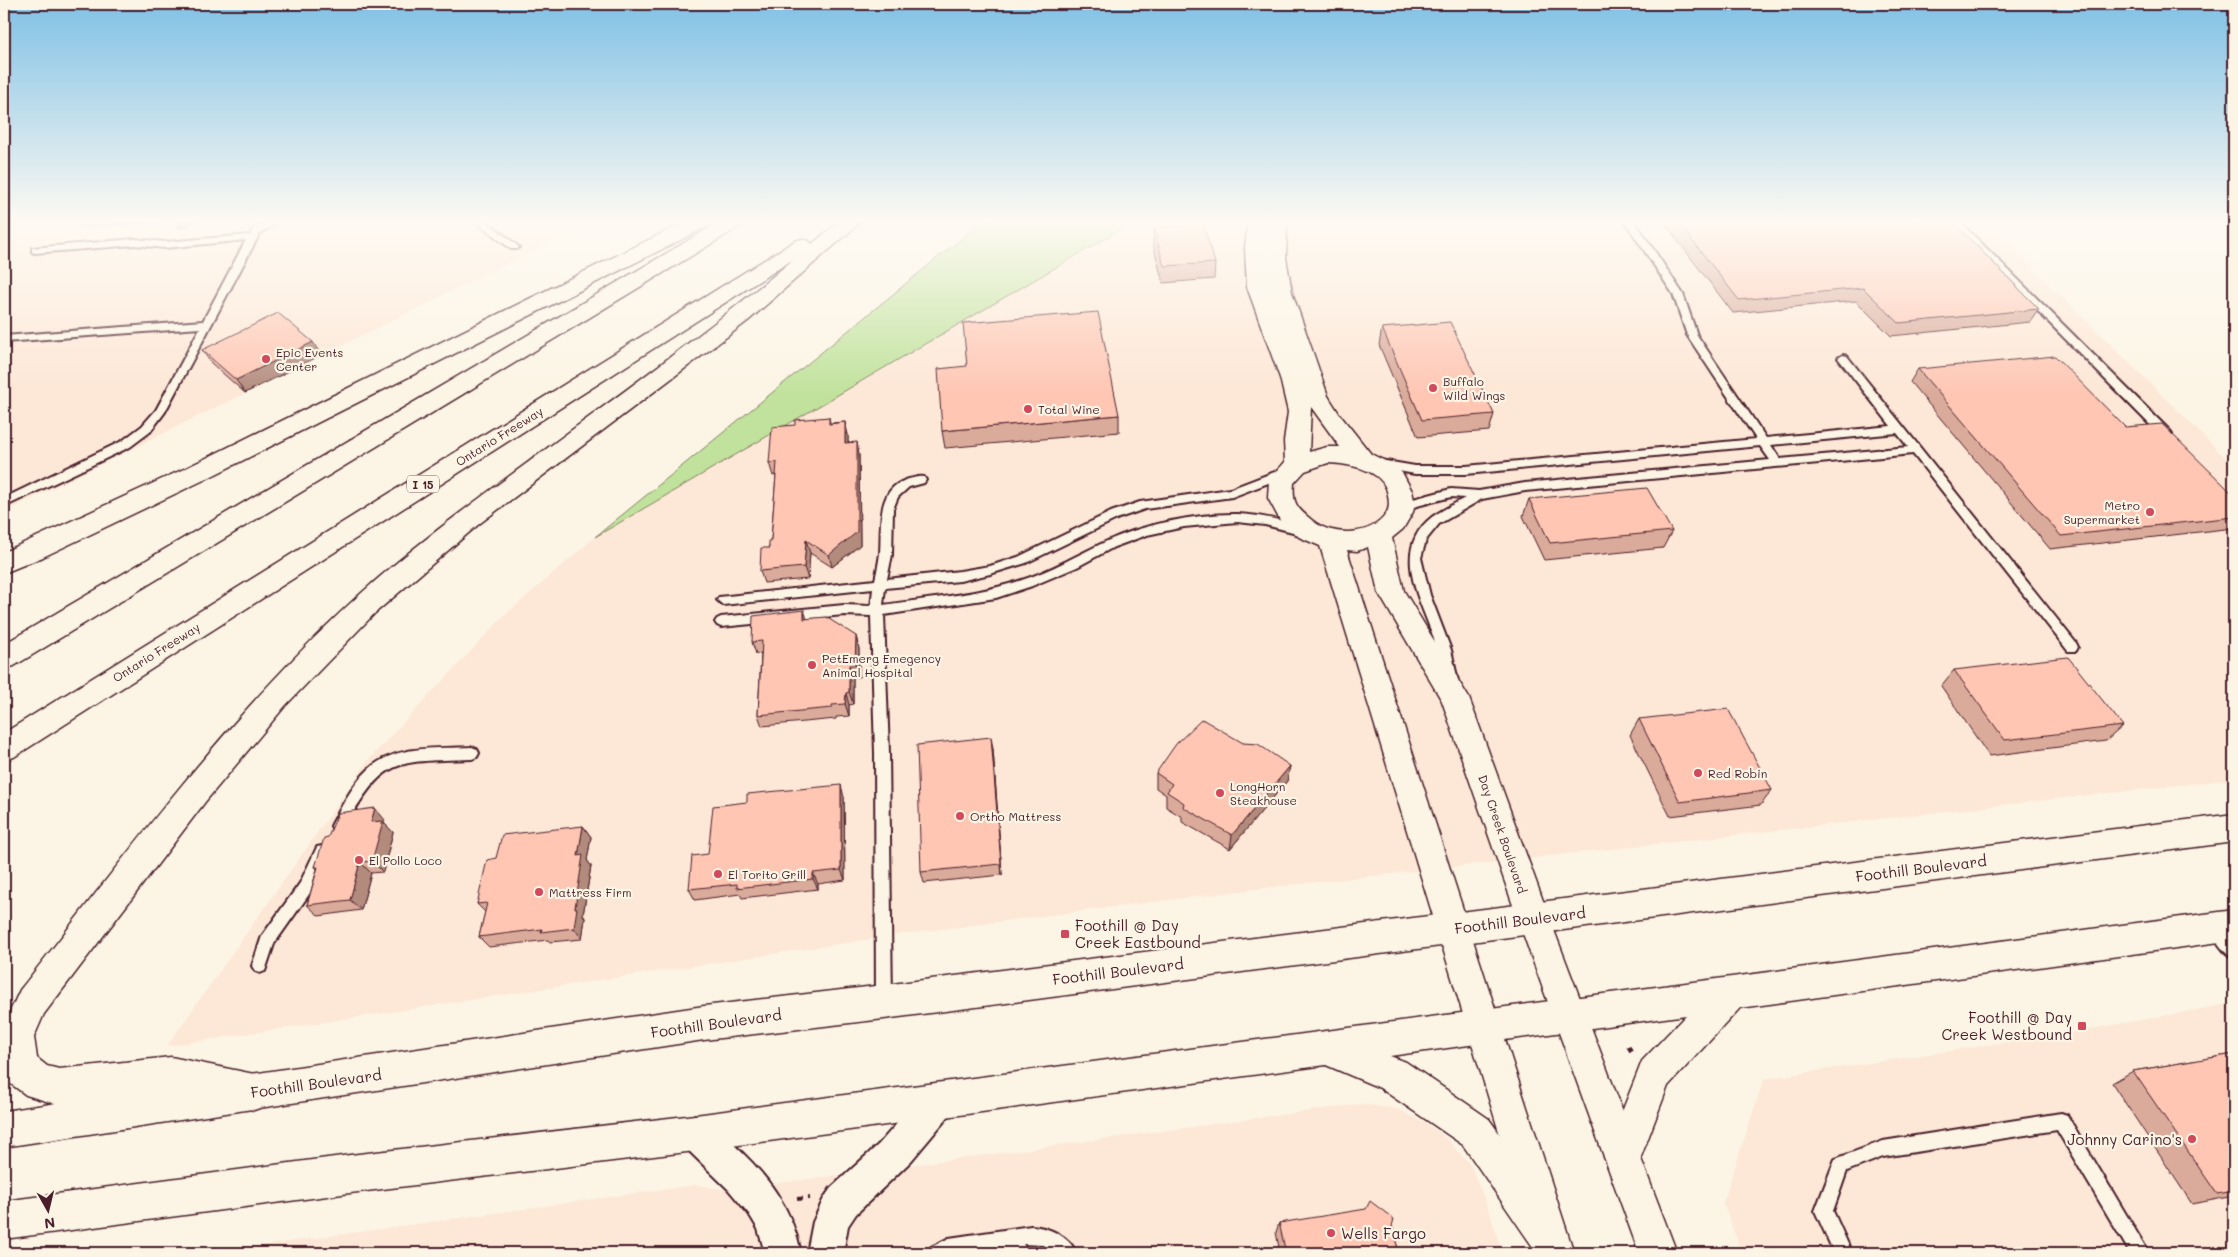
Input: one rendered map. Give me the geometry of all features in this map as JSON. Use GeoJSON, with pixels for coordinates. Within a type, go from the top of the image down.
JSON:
{"type":"FeatureCollection","features":[{"type":"Feature","properties":{"kind":"main road"},"geometry":{"type":"LineString","coordinates":[[4,562],[43,546],[195,474],[587,279]]}},
{"type":"Feature","properties":{"kind":"main road"},"geometry":{"type":"LineString","coordinates":[[4,658],[639,279]]}},
{"type":"Feature","properties":{"kind":"main road","name":"Ontario Freeway"},"geometry":{"type":"LineString","coordinates":[[4,748],[749,279]]}},
{"type":"Feature","properties":{"kind":"main road"},"geometry":{"type":"LineString","coordinates":[[254,1092],[171,1075],[59,1087],[39,1082],[24,1071],[16,1056],[16,1036],[32,1002],[194,793],[275,698],[365,606],[470,518],[740,315],[783,279]]}},
{"type":"Feature","properties":{"kind":"main road"},"geometry":{"type":"LineString","coordinates":[[1257,279],[1258,288],[1266,313],[1291,378],[1300,412],[1293,467]]}},
{"type":"Feature","properties":{"kind":"main road"},"geometry":{"type":"LineString","coordinates":[[1277,279],[1298,346],[1322,408],[1367,461]]}},
{"type":"Feature","properties":{"kind":"main road"},"geometry":{"type":"LineString","coordinates":[[1327,455],[1345,455],[1367,461],[1385,472],[1395,482],[1401,494],[1402,506],[1398,518],[1390,527],[1378,535],[1348,541],[1320,536],[1294,522],[1283,509],[1279,495],[1281,482],[1293,467],[1311,457],[1327,455]]}},
{"type":"Feature","properties":{"kind":"main road","name":"Day Creek Boulevard"},"geometry":{"type":"LineString","coordinates":[[1378,535],[1383,565],[1391,592],[1455,698],[1533,918],[1624,1157],[1658,1253]]}},
{"type":"Feature","properties":{"kind":"main road"},"geometry":{"type":"LineString","coordinates":[[1320,536],[1454,928],[1552,1244]]}},
{"type":"Feature","properties":{"kind":"main road","name":"Foothill Boulevard"},"geometry":{"type":"LineString","coordinates":[[4,1128],[704,1023],[884,1002],[2234,828]]}},
{"type":"Feature","properties":{"kind":"main road"},"geometry":{"type":"LineString","coordinates":[[4,1220],[350,1174],[695,1133],[1060,1082],[1730,994],[2229,935]]}},
{"type":"Feature","properties":{"kind":"main road"},"geometry":{"type":"LineString","coordinates":[[1624,1157],[1655,1074],[1730,994]]}},
{"type":"Feature","properties":{"kind":"main road"},"geometry":{"type":"LineString","coordinates":[[1328,1048],[1393,1075],[1476,1132],[1552,1244]]}},
{"type":"Feature","properties":{"kind":"street"},"geometry":{"type":"LineString","coordinates":[[825,1253],[833,1215],[846,1196],[885,1164],[940,1100]]}},
{"type":"Feature","properties":{"kind":"street"},"geometry":{"type":"LineString","coordinates":[[695,1133],[743,1179],[763,1203],[776,1226],[783,1253]]}},
{"type":"Feature","properties":{"kind":"lane"},"geometry":{"type":"LineString","coordinates":[[4,503],[126,444],[146,429],[160,412],[231,279]]}},
{"type":"Feature","properties":{"kind":"lane"},"geometry":{"type":"LineString","coordinates":[[1668,279],[1678,294],[1692,335],[1778,464]]}},
{"type":"Feature","properties":{"kind":"lane"},"geometry":{"type":"LineString","coordinates":[[2011,279],[2172,441]]}},
{"type":"Feature","properties":{"kind":"lane"},"geometry":{"type":"LineString","coordinates":[[4,339],[207,324]]}},
{"type":"Feature","properties":{"kind":"lane"},"geometry":{"type":"LineString","coordinates":[[1843,358],[2072,647]]}},
{"type":"Feature","properties":{"kind":"lane"},"geometry":{"type":"LineString","coordinates":[[1367,461],[1415,470],[1443,471],[1900,429]]}},
{"type":"Feature","properties":{"kind":"lane"},"geometry":{"type":"LineString","coordinates":[[1402,506],[1451,492],[1480,495],[1525,488],[1917,450]]}},
{"type":"Feature","properties":{"kind":"lane"},"geometry":{"type":"LineString","coordinates":[[723,600],[960,576],[990,570],[1022,560],[1116,515],[1170,500],[1232,493],[1293,467]]}},
{"type":"Feature","properties":{"kind":"lane"},"geometry":{"type":"LineString","coordinates":[[884,1002],[882,744],[878,611],[880,583],[886,555],[887,509],[893,495],[905,484],[920,480]]}},
{"type":"Feature","properties":{"kind":"lane"},"geometry":{"type":"LineString","coordinates":[[1455,698],[1446,650],[1424,596],[1415,558],[1420,539],[1435,521],[1480,495]]}},
{"type":"Feature","properties":{"kind":"lane"},"geometry":{"type":"LineString","coordinates":[[721,622],[844,610],[878,611],[996,593],[1028,583],[1073,564],[1118,541],[1145,531],[1184,523],[1237,518],[1265,521],[1320,536]]}},
{"type":"Feature","properties":{"kind":"lane"},"geometry":{"type":"LineString","coordinates":[[260,966],[267,941],[305,888],[326,844],[362,788],[377,770],[402,757],[472,753]]}},
{"type":"Feature","properties":{"kind":"lane"},"geometry":{"type":"LineString","coordinates":[[1843,1253],[1824,1211],[1840,1165],[1883,1148],[2061,1121],[2140,1253]]}},
{"type":"Feature","properties":{"kind":"lane"},"geometry":{"type":"LineString","coordinates":[[937,1253],[949,1247],[1039,1234],[1055,1241],[1067,1253]]}},
{"type":"Feature","properties":{"kind":"lane"},"geometry":{"type":"LineString","coordinates":[[1004,1238],[1020,1253]]}},
{"type":"Feature","properties":{"kind":"shaded area"},"geometry":{"type":"Polygon","coordinates":[[[4,279],[477,279],[4,512],[4,279]]]}},
{"type":"Feature","properties":{"kind":"shaded area"},"geometry":{"type":"Polygon","coordinates":[[[1035,279],[2044,279],[2234,466],[2234,779],[1255,889],[911,933],[167,1046],[370,758],[504,616],[595,537],[1035,279]]]}},
{"type":"Feature","properties":{"kind":"shaded area"},"geometry":{"type":"Polygon","coordinates":[[[2234,1003],[2234,1253],[1742,1253],[1723,1203],[1764,1079],[2075,1032],[2234,1003]]]}},
{"type":"Feature","properties":{"kind":"shaded area"},"geometry":{"type":"Polygon","coordinates":[[[1361,1104],[1397,1109],[1424,1122],[1445,1137],[1471,1166],[1490,1213],[1502,1253],[208,1253],[695,1185],[728,1190],[1361,1104]]]}},
{"type":"Feature","properties":{"kind":"green space"},"geometry":{"type":"Polygon","coordinates":[[[912,279],[1037,279],[595,537],[912,279]]]}},
{"type":"Feature","properties":{"kind":"building"},"geometry":{"type":"Polygon","coordinates":[[[1722,279],[2009,279],[2039,309],[1899,323],[1863,288],[1739,300],[1722,279]]]}},
{"type":"Feature","properties":{"kind":"building","name":"Total Wine"},"geometry":{"type":"Polygon","coordinates":[[[1098,312],[1119,415],[942,431],[938,369],[967,366],[963,323],[1098,312]]]}},
{"type":"Feature","properties":{"kind":"building"},"geometry":{"type":"Polygon","coordinates":[[[278,313],[313,342],[236,380],[202,350],[278,313]]]}},
{"type":"Feature","properties":{"kind":"building","name":"Buffalo Wild Wings"},"geometry":{"type":"Polygon","coordinates":[[[1450,322],[1494,414],[1422,420],[1382,328],[1450,322]]]}},
{"type":"Feature","properties":{"kind":"building"},"geometry":{"type":"Polygon","coordinates":[[[2055,356],[2125,427],[2162,424],[2234,495],[2234,517],[2061,536],[1918,369],[2055,356]]]}},
{"type":"Feature","properties":{"kind":"building"},"geometry":{"type":"Polygon","coordinates":[[[829,417],[829,424],[845,422],[845,443],[857,442],[857,532],[829,555],[806,540],[804,567],[760,571],[761,548],[769,548],[769,540],[771,540],[777,462],[769,463],[772,427],[795,425],[795,420],[829,417]]]}},
{"type":"Feature","properties":{"kind":"building"},"geometry":{"type":"Polygon","coordinates":[[[1647,488],[1672,531],[1550,543],[1529,499],[1647,488]]]}},
{"type":"Feature","properties":{"kind":"building","name":"PetEmerg Emegency Animal Hospital"},"geometry":{"type":"Polygon","coordinates":[[[804,610],[804,619],[826,617],[856,636],[855,665],[849,665],[849,692],[846,693],[845,704],[832,705],[832,708],[758,715],[762,641],[752,642],[753,616],[804,610]]]}},
{"type":"Feature","properties":{"kind":"building"},"geometry":{"type":"Polygon","coordinates":[[[2068,657],[2123,726],[2005,740],[1954,670],[2068,657]]]}},
{"type":"Feature","properties":{"kind":"building"},"geometry":{"type":"Polygon","coordinates":[[[1728,709],[1772,790],[1680,802],[1639,719],[1728,709]]]}},
{"type":"Feature","properties":{"kind":"building","name":"LongHorn Steakhouse"},"geometry":{"type":"Polygon","coordinates":[[[1202,719],[1243,743],[1258,744],[1290,766],[1232,835],[1183,807],[1184,803],[1167,792],[1172,784],[1156,773],[1176,744],[1202,719]]]}},
{"type":"Feature","properties":{"kind":"building","name":"Ortho Mattress"},"geometry":{"type":"Polygon","coordinates":[[[991,737],[1001,864],[921,872],[917,745],[991,737]]]}},
{"type":"Feature","properties":{"kind":"building"},"geometry":{"type":"Polygon","coordinates":[[[841,785],[841,870],[813,873],[813,879],[737,888],[737,884],[689,889],[692,856],[708,854],[713,806],[747,802],[747,794],[841,785]]]}},
{"type":"Feature","properties":{"kind":"building","name":"El Pollo Loco"},"geometry":{"type":"Polygon","coordinates":[[[375,808],[371,822],[383,821],[372,861],[360,862],[350,900],[307,905],[318,867],[315,867],[324,838],[328,837],[338,813],[375,808]]]}},
{"type":"Feature","properties":{"kind":"building","name":"Mattress Firm"},"geometry":{"type":"Polygon","coordinates":[[[583,826],[578,856],[583,855],[574,928],[541,932],[542,929],[479,937],[487,903],[477,904],[487,860],[496,858],[502,835],[583,826]]]}},
{"type":"Feature","properties":{"kind":"building","name":"Johnny Carino's"},"geometry":{"type":"Polygon","coordinates":[[[2234,1054],[2234,1191],[2217,1194],[2133,1071],[2234,1054]]]}},
{"type":"Feature","properties":{"kind":"building","name":"Wells Fargo"},"geometry":{"type":"Polygon","coordinates":[[[1370,1201],[1394,1219],[1392,1226],[1399,1253],[1286,1253],[1279,1223],[1366,1209],[1370,1201]]]}},
{"type":"Feature","properties":{"kind":"place","name":"Epic Events Center"},"geometry":{"type":"Point","coordinates":[266,359]}},
{"type":"Feature","properties":{"kind":"place","name":"Buffalo Wild Wings"},"geometry":{"type":"Point","coordinates":[1433,388]}},
{"type":"Feature","properties":{"kind":"place","name":"Total Wine"},"geometry":{"type":"Point","coordinates":[1028,409]}},
{"type":"Feature","properties":{"kind":"place","name":"Metro Supermarket"},"geometry":{"type":"Point","coordinates":[2150,512]}},
{"type":"Feature","properties":{"kind":"place","name":"PetEmerg Emegency Animal Hospital"},"geometry":{"type":"Point","coordinates":[812,665]}},
{"type":"Feature","properties":{"kind":"place","name":"Red Robin"},"geometry":{"type":"Point","coordinates":[1698,773]}},
{"type":"Feature","properties":{"kind":"place","name":"LongHorn Steakhouse"},"geometry":{"type":"Point","coordinates":[1220,793]}},
{"type":"Feature","properties":{"kind":"place","name":"Ortho Mattress"},"geometry":{"type":"Point","coordinates":[960,816]}},
{"type":"Feature","properties":{"kind":"place","name":"El Pollo Loco"},"geometry":{"type":"Point","coordinates":[359,860]}},
{"type":"Feature","properties":{"kind":"place","name":"El Torito Grill"},"geometry":{"type":"Point","coordinates":[718,874]}},
{"type":"Feature","properties":{"kind":"place","name":"Mattress Firm"},"geometry":{"type":"Point","coordinates":[539,892]}},
{"type":"Feature","properties":{"kind":"place","name":"Foothill @ Day Creek Eastbound"},"geometry":{"type":"Point","coordinates":[1065,934]}},
{"type":"Feature","properties":{"kind":"place","name":"Foothill @ Day Creek Westbound"},"geometry":{"type":"Point","coordinates":[2082,1026]}},
{"type":"Feature","properties":{"kind":"place","name":"Johnny Carino's"},"geometry":{"type":"Point","coordinates":[2192,1139]}},
{"type":"Feature","properties":{"kind":"place","name":"Wells Fargo"},"geometry":{"type":"Point","coordinates":[1331,1233]}}]}
